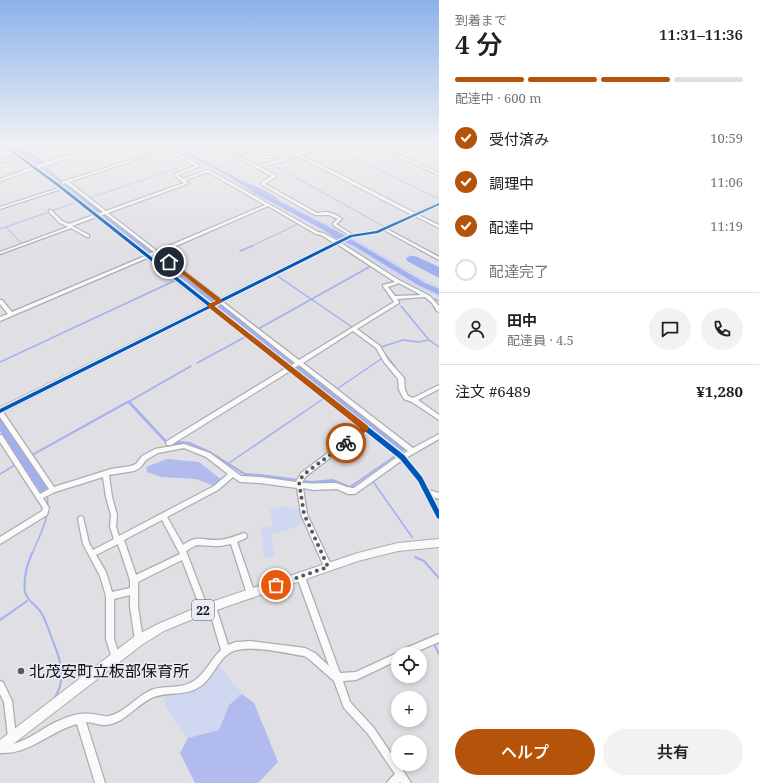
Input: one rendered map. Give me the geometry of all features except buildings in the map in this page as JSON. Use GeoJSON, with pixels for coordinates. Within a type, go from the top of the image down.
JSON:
{"type":"FeatureCollection","features":[{"type":"Feature","properties":{"kind":"main road","name":"22"},"geometry":{"type":"LineString","coordinates":[[0,748],[12,737],[116,658],[140,640],[161,627],[205,609],[376,552],[398,547],[439,543]]}},
{"type":"Feature","properties":{"kind":"street"},"geometry":{"type":"LineString","coordinates":[[58,182],[105,213],[153,254],[295,365],[365,428],[402,457],[420,479],[439,516]]}},
{"type":"Feature","properties":{"kind":"street"},"geometry":{"type":"LineString","coordinates":[[0,208],[69,182]]}},
{"type":"Feature","properties":{"kind":"street"},"geometry":{"type":"LineString","coordinates":[[0,253],[186,183],[185,182]]}},
{"type":"Feature","properties":{"kind":"street"},"geometry":{"type":"LineString","coordinates":[[227,182],[338,242],[399,282],[405,283],[410,288],[430,298],[439,310]]}},
{"type":"Feature","properties":{"kind":"street"},"geometry":{"type":"LineString","coordinates":[[265,182],[263,184],[316,214],[327,212],[340,220],[334,222]]}},
{"type":"Feature","properties":{"kind":"street"},"geometry":{"type":"LineString","coordinates":[[350,182],[439,227]]}},
{"type":"Feature","properties":{"kind":"street"},"geometry":{"type":"LineString","coordinates":[[62,184],[98,215],[153,254],[295,365],[413,451]]}},
{"type":"Feature","properties":{"kind":"street"},"geometry":{"type":"LineString","coordinates":[[53,490],[0,411],[338,242],[351,236],[373,234],[439,204]]}},
{"type":"Feature","properties":{"kind":"street"},"geometry":{"type":"LineString","coordinates":[[0,319],[268,205]]}},
{"type":"Feature","properties":{"kind":"street"},"geometry":{"type":"LineString","coordinates":[[50,211],[61,222],[88,236]]}},
{"type":"Feature","properties":{"kind":"street"},"geometry":{"type":"LineString","coordinates":[[334,222],[350,231],[373,234]]}},
{"type":"Feature","properties":{"kind":"street"},"geometry":{"type":"LineString","coordinates":[[334,222],[334,224],[351,236]]}},
{"type":"Feature","properties":{"kind":"street"},"geometry":{"type":"LineString","coordinates":[[385,229],[439,259]]}},
{"type":"Feature","properties":{"kind":"street"},"geometry":{"type":"LineString","coordinates":[[169,443],[397,302],[385,286],[399,282]]}},
{"type":"Feature","properties":{"kind":"street"},"geometry":{"type":"LineString","coordinates":[[394,298],[418,295],[430,298]]}},
{"type":"Feature","properties":{"kind":"street"},"geometry":{"type":"LineString","coordinates":[[0,301],[11,314]]}},
{"type":"Feature","properties":{"kind":"street"},"geometry":{"type":"LineString","coordinates":[[353,329],[378,347],[386,361],[401,378],[402,390],[406,398],[414,400],[439,418]]}},
{"type":"Feature","properties":{"kind":"street"},"geometry":{"type":"LineString","coordinates":[[414,400],[439,387]]}},
{"type":"Feature","properties":{"kind":"street"},"geometry":{"type":"LineString","coordinates":[[328,567],[304,514],[302,488],[300,482],[303,475],[365,428]]}},
{"type":"Feature","properties":{"kind":"street"},"geometry":{"type":"LineString","coordinates":[[40,497],[53,490],[106,474],[132,469],[138,466],[144,458],[157,451],[184,446],[208,455],[232,474],[246,481],[260,480],[300,482],[313,487],[337,486],[352,492],[356,491],[402,457],[439,436]]}},
{"type":"Feature","properties":{"kind":"street"},"geometry":{"type":"LineString","coordinates":[[0,437],[46,508],[45,513],[0,541]]}},
{"type":"Feature","properties":{"kind":"street"},"geometry":{"type":"LineString","coordinates":[[106,474],[109,497],[114,515],[113,527],[118,539],[121,541],[134,580],[134,607],[140,640]]}},
{"type":"Feature","properties":{"kind":"street"},"geometry":{"type":"LineString","coordinates":[[92,554],[216,488],[232,474]]}},
{"type":"Feature","properties":{"kind":"street"},"geometry":{"type":"LineString","coordinates":[[428,493],[439,496]]}},
{"type":"Feature","properties":{"kind":"street"},"geometry":{"type":"LineString","coordinates":[[163,516],[183,553],[205,609],[213,610],[225,650]]}},
{"type":"Feature","properties":{"kind":"street"},"geometry":{"type":"LineString","coordinates":[[81,519],[86,544],[103,575],[110,596],[110,639],[116,658]]}},
{"type":"Feature","properties":{"kind":"street"},"geometry":{"type":"LineString","coordinates":[[134,580],[183,553],[192,542],[199,541],[218,543],[244,536]]}},
{"type":"Feature","properties":{"kind":"street"},"geometry":{"type":"LineString","coordinates":[[233,540],[251,594]]}},
{"type":"Feature","properties":{"kind":"street"},"geometry":{"type":"LineString","coordinates":[[301,577],[336,678],[347,705],[371,731],[403,779],[392,783]]}},
{"type":"Feature","properties":{"kind":"street"},"geometry":{"type":"LineString","coordinates":[[110,596],[134,591]]}},
{"type":"Feature","properties":{"kind":"street"},"geometry":{"type":"LineString","coordinates":[[418,647],[439,638]]}},
{"type":"Feature","properties":{"kind":"street"},"geometry":{"type":"LineString","coordinates":[[0,748],[7,750],[21,746],[58,725],[80,718],[90,718],[104,721],[116,718],[153,694],[192,687],[200,682],[225,650],[238,646],[252,646],[305,652],[312,656],[336,678],[356,676],[391,659]]}},
{"type":"Feature","properties":{"kind":"street"},"geometry":{"type":"LineString","coordinates":[[0,684],[8,701],[12,737]]}},
{"type":"Feature","properties":{"kind":"street"},"geometry":{"type":"LineString","coordinates":[[80,718],[100,783]]}},
{"type":"Feature","properties":{"kind":"shaded area"},"geometry":{"type":"Polygon","coordinates":[[[58,182],[64,182],[154,252],[153,253],[217,301],[216,302],[218,304],[220,303],[295,362],[294,363],[298,367],[300,366],[406,449],[401,453],[296,369],[297,368],[292,364],[290,364],[216,306],[216,304],[212,303],[153,255],[149,254],[62,183],[58,182]]]}},
{"type":"Feature","properties":{"kind":"shaded area"},"geometry":{"type":"Polygon","coordinates":[[[233,182],[237,182],[248,190],[233,182]]]}},
{"type":"Feature","properties":{"kind":"shaded area"},"geometry":{"type":"Polygon","coordinates":[[[237,182],[243,182],[254,185],[276,197],[277,200],[344,235],[425,283],[439,289],[439,295],[418,285],[354,246],[337,239],[322,229],[254,193],[237,182]]]}},
{"type":"Feature","properties":{"kind":"shaded area"},"geometry":{"type":"Polygon","coordinates":[[[244,182],[249,182],[254,185],[244,182]]]}},
{"type":"Feature","properties":{"kind":"shaded area"},"geometry":{"type":"Polygon","coordinates":[[[276,197],[342,231],[427,281],[439,286],[439,289],[425,283],[344,235],[277,200],[276,197]]]}},
{"type":"Feature","properties":{"kind":"shaded area"},"geometry":{"type":"Polygon","coordinates":[[[266,199],[322,229],[337,239],[354,246],[418,285],[439,295],[439,297],[405,281],[369,258],[266,199]]]}},
{"type":"Feature","properties":{"kind":"shaded area"},"geometry":{"type":"Polygon","coordinates":[[[415,256],[439,267],[439,278],[407,261],[406,258],[415,256]]]}},
{"type":"Feature","properties":{"kind":"shaded area"},"geometry":{"type":"Polygon","coordinates":[[[129,400],[170,444],[180,441],[190,442],[210,451],[245,473],[298,479],[298,481],[244,475],[208,452],[189,444],[169,447],[128,403],[34,455],[32,454],[129,400]]]}},
{"type":"Feature","properties":{"kind":"shaded area"},"geometry":{"type":"Polygon","coordinates":[[[0,417],[48,489],[41,493],[0,431],[0,417]]]}},
{"type":"Feature","properties":{"kind":"shaded area"},"geometry":{"type":"Polygon","coordinates":[[[395,455],[396,456],[351,488],[334,482],[303,482],[303,480],[312,481],[333,479],[350,486],[395,455]]]}},
{"type":"Feature","properties":{"kind":"shaded area"},"geometry":{"type":"Polygon","coordinates":[[[167,459],[199,462],[222,480],[214,486],[196,479],[161,477],[147,472],[146,467],[167,459]]]}},
{"type":"Feature","properties":{"kind":"shaded area"},"geometry":{"type":"Polygon","coordinates":[[[280,507],[300,508],[305,523],[271,535],[275,557],[264,557],[261,528],[273,526],[270,509],[280,507]]]}},
{"type":"Feature","properties":{"kind":"shaded area"},"geometry":{"type":"Polygon","coordinates":[[[219,666],[242,694],[229,705],[219,730],[188,738],[167,709],[163,697],[204,686],[219,666]]]}},
{"type":"Feature","properties":{"kind":"shaded area"},"geometry":{"type":"Polygon","coordinates":[[[242,694],[254,703],[278,762],[258,783],[195,783],[180,753],[188,738],[219,730],[229,705],[242,694]]]}},
{"type":"Feature","properties":{"kind":"waterway"},"geometry":{"type":"LineString","coordinates":[[89,198],[138,182]]}},
{"type":"Feature","properties":{"kind":"waterway"},"geometry":{"type":"LineString","coordinates":[[303,182],[385,227]]}},
{"type":"Feature","properties":{"kind":"waterway"},"geometry":{"type":"LineString","coordinates":[[403,182],[439,199]]}},
{"type":"Feature","properties":{"kind":"waterway"},"geometry":{"type":"LineString","coordinates":[[52,211],[76,202]]}},
{"type":"Feature","properties":{"kind":"waterway"},"geometry":{"type":"LineString","coordinates":[[0,229],[49,212]]}},
{"type":"Feature","properties":{"kind":"waterway"},"geometry":{"type":"LineString","coordinates":[[250,247],[298,224]]}},
{"type":"Feature","properties":{"kind":"waterway"},"geometry":{"type":"LineString","coordinates":[[6,227],[22,244]]}},
{"type":"Feature","properties":{"kind":"waterway"},"geometry":{"type":"LineString","coordinates":[[387,228],[419,247]]}},
{"type":"Feature","properties":{"kind":"waterway"},"geometry":{"type":"LineString","coordinates":[[240,251],[252,246]]}},
{"type":"Feature","properties":{"kind":"waterway"},"geometry":{"type":"LineString","coordinates":[[419,247],[423,249]]}},
{"type":"Feature","properties":{"kind":"waterway"},"geometry":{"type":"LineString","coordinates":[[311,299],[371,266]]}},
{"type":"Feature","properties":{"kind":"waterway"},"geometry":{"type":"LineString","coordinates":[[276,275],[311,299]]}},
{"type":"Feature","properties":{"kind":"waterway"},"geometry":{"type":"LineString","coordinates":[[0,362],[174,281]]}},
{"type":"Feature","properties":{"kind":"waterway"},"geometry":{"type":"LineString","coordinates":[[258,329],[311,299]]}},
{"type":"Feature","properties":{"kind":"waterway"},"geometry":{"type":"LineString","coordinates":[[311,299],[352,327]]}},
{"type":"Feature","properties":{"kind":"waterway"},"geometry":{"type":"LineString","coordinates":[[434,299],[439,301]]}},
{"type":"Feature","properties":{"kind":"waterway"},"geometry":{"type":"LineString","coordinates":[[401,306],[429,340]]}},
{"type":"Feature","properties":{"kind":"waterway"},"geometry":{"type":"LineString","coordinates":[[197,363],[245,337]]}},
{"type":"Feature","properties":{"kind":"waterway"},"geometry":{"type":"LineString","coordinates":[[376,343],[381,347],[403,340],[419,342],[429,340]]}},
{"type":"Feature","properties":{"kind":"waterway"},"geometry":{"type":"LineString","coordinates":[[429,340],[439,347]]}},
{"type":"Feature","properties":{"kind":"waterway"},"geometry":{"type":"LineString","coordinates":[[382,350],[396,368]]}},
{"type":"Feature","properties":{"kind":"waterway"},"geometry":{"type":"LineString","coordinates":[[337,389],[381,359]]}},
{"type":"Feature","properties":{"kind":"waterway"},"geometry":{"type":"LineString","coordinates":[[130,401],[191,366]]}},
{"type":"Feature","properties":{"kind":"waterway"},"geometry":{"type":"LineString","coordinates":[[229,463],[323,399]]}},
{"type":"Feature","properties":{"kind":"waterway"},"geometry":{"type":"LineString","coordinates":[[0,474],[15,465]]}},
{"type":"Feature","properties":{"kind":"waterway"},"geometry":{"type":"LineString","coordinates":[[372,480],[412,537]]}},
{"type":"Feature","properties":{"kind":"waterway"},"geometry":{"type":"LineString","coordinates":[[32,554],[46,518],[48,503],[47,495]]}},
{"type":"Feature","properties":{"kind":"waterway"},"geometry":{"type":"LineString","coordinates":[[32,553],[26,572],[25,592],[31,602],[40,611],[59,659],[62,674],[59,689],[55,697]]}},
{"type":"Feature","properties":{"kind":"waterway"},"geometry":{"type":"LineString","coordinates":[[415,557],[424,561],[439,578]]}},
{"type":"Feature","properties":{"kind":"waterway"},"geometry":{"type":"LineString","coordinates":[[0,620],[27,601]]}},
{"type":"Feature","properties":{"kind":"waterway"},"geometry":{"type":"LineString","coordinates":[[439,643],[434,644],[439,654]]}},
{"type":"Feature","properties":{"kind":"cycle path"},"geometry":{"type":"LineString","coordinates":[[53,182],[402,457],[420,479],[439,516]]}},
{"type":"Feature","properties":{"kind":"cycle path"},"geometry":{"type":"LineString","coordinates":[[0,411],[351,236],[377,232],[439,204]]}},
{"type":"Feature","properties":{"kind":"way so far"},"geometry":{"type":"LineString","coordinates":[[276,585],[328,567],[304,514],[302,488],[299,482],[303,475],[346,443]]}},
{"type":"Feature","properties":{"kind":"place","name":"北茂安町立板部保育所"},"geometry":{"type":"Point","coordinates":[21,671]}},
{"type":"Feature","properties":{"kind":"route"},"geometry":{"type":"LineString","coordinates":[[169,262],[220,301],[210,306],[365,428],[346,443]]}}]}
